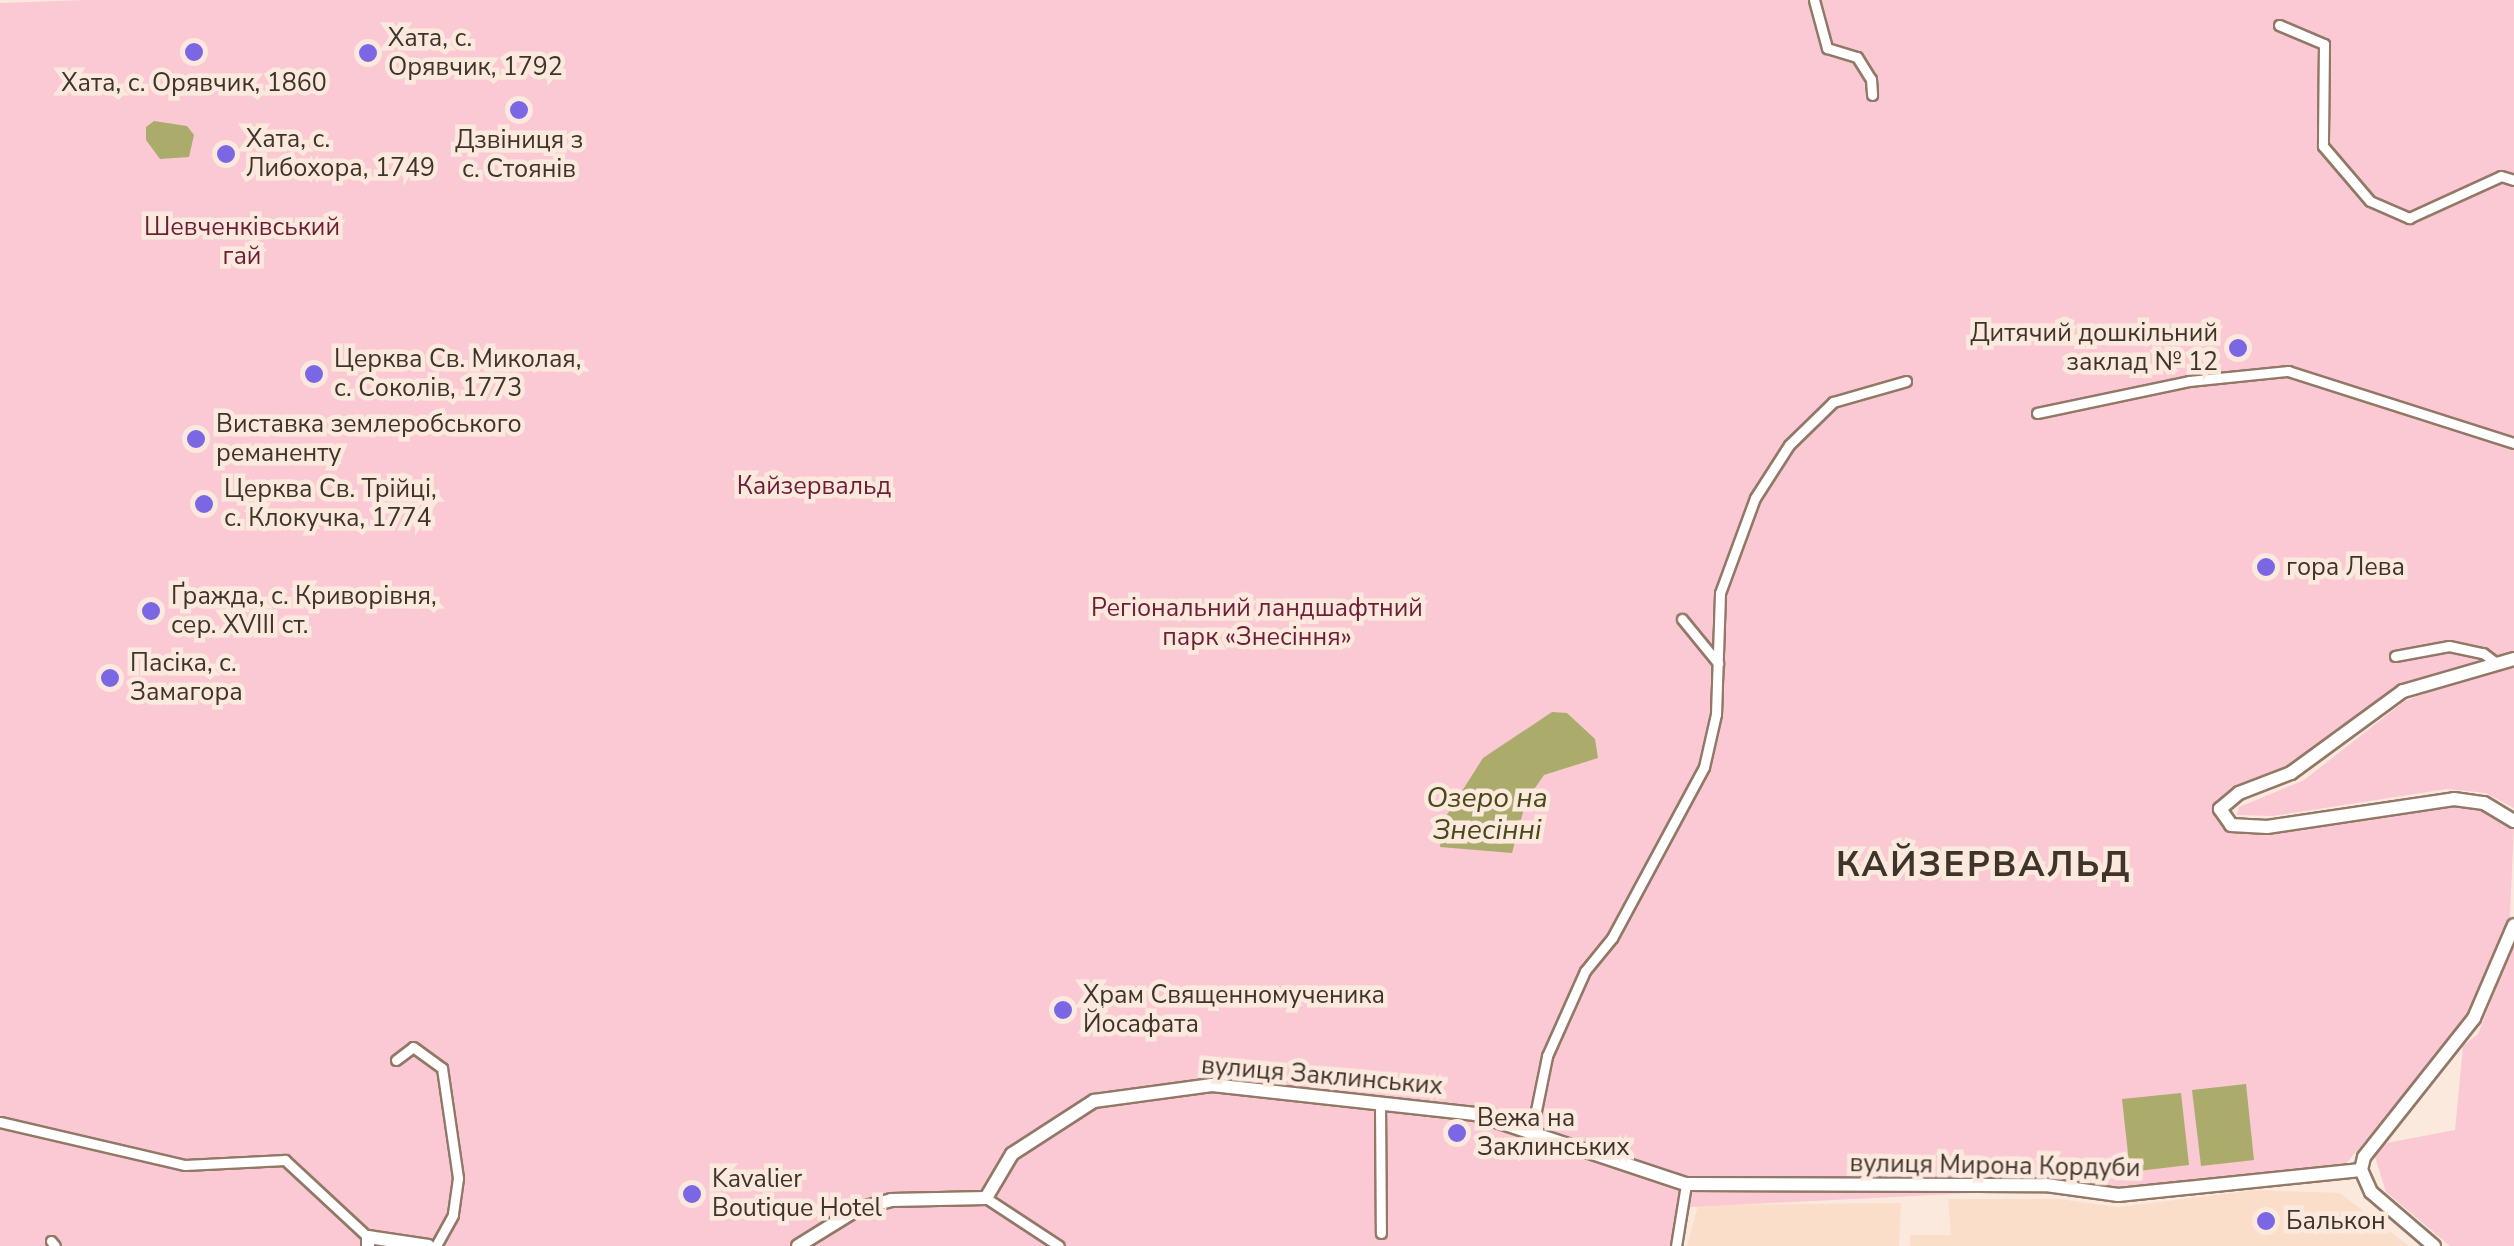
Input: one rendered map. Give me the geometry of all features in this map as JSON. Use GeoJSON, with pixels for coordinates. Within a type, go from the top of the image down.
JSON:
{"type":"FeatureCollection","features":[{"type":"Feature","properties":{"kind":"street"},"geometry":{"type":"LineString","coordinates":[[1814,0],[1827,48],[1857,56],[1871,78],[1872,94]]}},
{"type":"Feature","properties":{"kind":"street"},"geometry":{"type":"LineString","coordinates":[[2279,25],[2324,44],[2322,146],[2370,201],[2409,218],[2501,176],[2514,180]]}},
{"type":"Feature","properties":{"kind":"street"},"geometry":{"type":"LineString","coordinates":[[2037,414],[2189,381],[2288,371],[2514,443]]}},
{"type":"Feature","properties":{"kind":"street"},"geometry":{"type":"LineString","coordinates":[[1532,1130],[1547,1056],[1585,971],[1612,938],[1704,767],[1716,714],[1729,556],[1789,445],[1833,402],[1906,381]]}},
{"type":"Feature","properties":{"kind":"street"},"geometry":{"type":"LineString","coordinates":[[1682,618],[1718,662]]}},
{"type":"Feature","properties":{"kind":"street"},"geometry":{"type":"LineString","coordinates":[[2395,656],[2449,646],[2483,653],[2494,662]]}},
{"type":"Feature","properties":{"kind":"street"},"geometry":{"type":"LineString","coordinates":[[2514,659],[2494,662],[2380,704],[2291,772],[2239,793],[2220,809],[2230,825],[2267,827],[2454,799],[2484,803],[2514,821]]}},
{"type":"Feature","properties":{"kind":"street"},"geometry":{"type":"LineString","coordinates":[[2434,1246],[2380,1204],[2361,1170],[2369,1148],[2474,1018],[2514,925]]}},
{"type":"Feature","properties":{"kind":"street"},"geometry":{"type":"LineString","coordinates":[[396,1060],[413,1047],[442,1068],[458,1178],[453,1215],[436,1246]]}},
{"type":"Feature","properties":{"kind":"street","name":"вулиця Заклинських"},"geometry":{"type":"LineString","coordinates":[[986,1198],[998,1171],[1029,1140],[1061,1117],[1120,1094],[1212,1085],[1476,1114],[1686,1184]]}},
{"type":"Feature","properties":{"kind":"street"},"geometry":{"type":"LineString","coordinates":[[1380,1102],[1381,1233]]}},
{"type":"Feature","properties":{"kind":"street"},"geometry":{"type":"LineString","coordinates":[[0,1122],[191,1166],[229,1167],[274,1156],[377,1242],[428,1246]]}},
{"type":"Feature","properties":{"kind":"street","name":"вулиця Мирона Кордуби"},"geometry":{"type":"LineString","coordinates":[[1686,1184],[2046,1186],[2118,1195],[2361,1170]]}},
{"type":"Feature","properties":{"kind":"street"},"geometry":{"type":"LineString","coordinates":[[1676,1246],[1686,1184]]}},
{"type":"Feature","properties":{"kind":"street"},"geometry":{"type":"LineString","coordinates":[[798,1246],[858,1209],[891,1200],[986,1198],[1060,1246]]}},
{"type":"Feature","properties":{"kind":"shaded area"},"geometry":{"type":"Polygon","coordinates":[[[2256,1190],[2340,1193],[2409,1246],[1910,1246],[1910,1235],[1951,1235],[1948,1199],[2059,1199],[2118,1207],[2256,1190]]]}},
{"type":"Feature","properties":{"kind":"shaded area"},"geometry":{"type":"Polygon","coordinates":[[[1901,1203],[1899,1246],[1687,1246],[1698,1205],[1901,1203]]]}},
{"type":"Feature","properties":{"kind":"green space","name":"Регіональний ландшафтний парк «Знесіння»"},"geometry":{"type":"Polygon","coordinates":[[[2514,0],[2514,656],[2384,697],[2294,766],[2228,792],[2217,810],[2226,826],[2470,802],[2514,826],[2509,936],[2478,1008],[2343,1167],[2219,1181],[1690,1207],[1683,1246],[0,1246],[0,3],[2514,0]]]}},
{"type":"Feature","properties":{"kind":"green space"},"geometry":{"type":"Polygon","coordinates":[[[2514,667],[2514,808],[2486,793],[2447,789],[2273,816],[2237,815],[2239,807],[2304,780],[2405,701],[2491,668],[2514,667]]]}},
{"type":"Feature","properties":{"kind":"green space"},"geometry":{"type":"Polygon","coordinates":[[[2514,943],[2514,1246],[2450,1246],[2386,1192],[2374,1154],[2381,1144],[2455,1130],[2463,1046],[2478,1034],[2514,943]]]}},
{"type":"Feature","properties":{"kind":"water"},"geometry":{"type":"Polygon","coordinates":[[[154,121],[187,126],[194,135],[189,157],[160,159],[146,140],[146,127],[154,121]]]}},
{"type":"Feature","properties":{"kind":"water","name":"Озеро на Знесінні"},"geometry":{"type":"Polygon","coordinates":[[[1552,712],[1567,713],[1595,739],[1598,758],[1544,775],[1526,801],[1512,853],[1440,847],[1443,821],[1483,758],[1552,712]]]}},
{"type":"Feature","properties":{"kind":"water"},"geometry":{"type":"Polygon","coordinates":[[[2246,1084],[2254,1160],[2201,1166],[2192,1090],[2246,1084]]]}},
{"type":"Feature","properties":{"kind":"water"},"geometry":{"type":"Polygon","coordinates":[[[2181,1093],[2189,1165],[2130,1172],[2122,1099],[2181,1093]]]}},
{"type":"Feature","properties":{"kind":"place","name":"Хата, с. Орявчик, 1860"},"geometry":{"type":"Point","coordinates":[194,52]}},
{"type":"Feature","properties":{"kind":"place","name":"Хата, с. Орявчик, 1792"},"geometry":{"type":"Point","coordinates":[368,53]}},
{"type":"Feature","properties":{"kind":"place","name":"Дзвіниця з с. Стоянів"},"geometry":{"type":"Point","coordinates":[519,110]}},
{"type":"Feature","properties":{"kind":"place","name":"Хата, с. Либохора, 1749"},"geometry":{"type":"Point","coordinates":[226,154]}},
{"type":"Feature","properties":{"kind":"place","name":"Дитячий дошкільний заклад № 12"},"geometry":{"type":"Point","coordinates":[2238,348]}},
{"type":"Feature","properties":{"kind":"place","name":"Церква Св. Миколая, с. Соколів, 1773"},"geometry":{"type":"Point","coordinates":[314,374]}},
{"type":"Feature","properties":{"kind":"place","name":"Виставка землеробського реманенту"},"geometry":{"type":"Point","coordinates":[196,439]}},
{"type":"Feature","properties":{"kind":"place","name":"Церква Св. Трійці, с. Клокучка, 1774"},"geometry":{"type":"Point","coordinates":[204,504]}},
{"type":"Feature","properties":{"kind":"place","name":"гора Лева"},"geometry":{"type":"Point","coordinates":[2266,567]}},
{"type":"Feature","properties":{"kind":"place","name":"Ґражда, с. Криворівня, сер. XVIII ст."},"geometry":{"type":"Point","coordinates":[151,611]}},
{"type":"Feature","properties":{"kind":"place","name":"Пасіка, с. Замагора"},"geometry":{"type":"Point","coordinates":[110,678]}},
{"type":"Feature","properties":{"kind":"place","name":"Храм Священномученика Йосафата"},"geometry":{"type":"Point","coordinates":[1063,1010]}},
{"type":"Feature","properties":{"kind":"place","name":"Вежа на Заклинських"},"geometry":{"type":"Point","coordinates":[1457,1133]}},
{"type":"Feature","properties":{"kind":"place","name":"Kavalier Boutique Hotel"},"geometry":{"type":"Point","coordinates":[692,1194]}},
{"type":"Feature","properties":{"kind":"place","name":"Балькон"},"geometry":{"type":"Point","coordinates":[2266,1221]}},
{"type":"Feature","properties":{"kind":"district","name":"КАЙЗЕРВАЛЬД"},"geometry":{"type":"Point","coordinates":[1984,865]}},
{"type":"Feature","properties":{"kind":"park label","name":"Шевченківський гай"},"geometry":{"type":"Point","coordinates":[242,242]}},
{"type":"Feature","properties":{"kind":"park label","name":"Кайзервальд"},"geometry":{"type":"Point","coordinates":[814,486]}}]}
